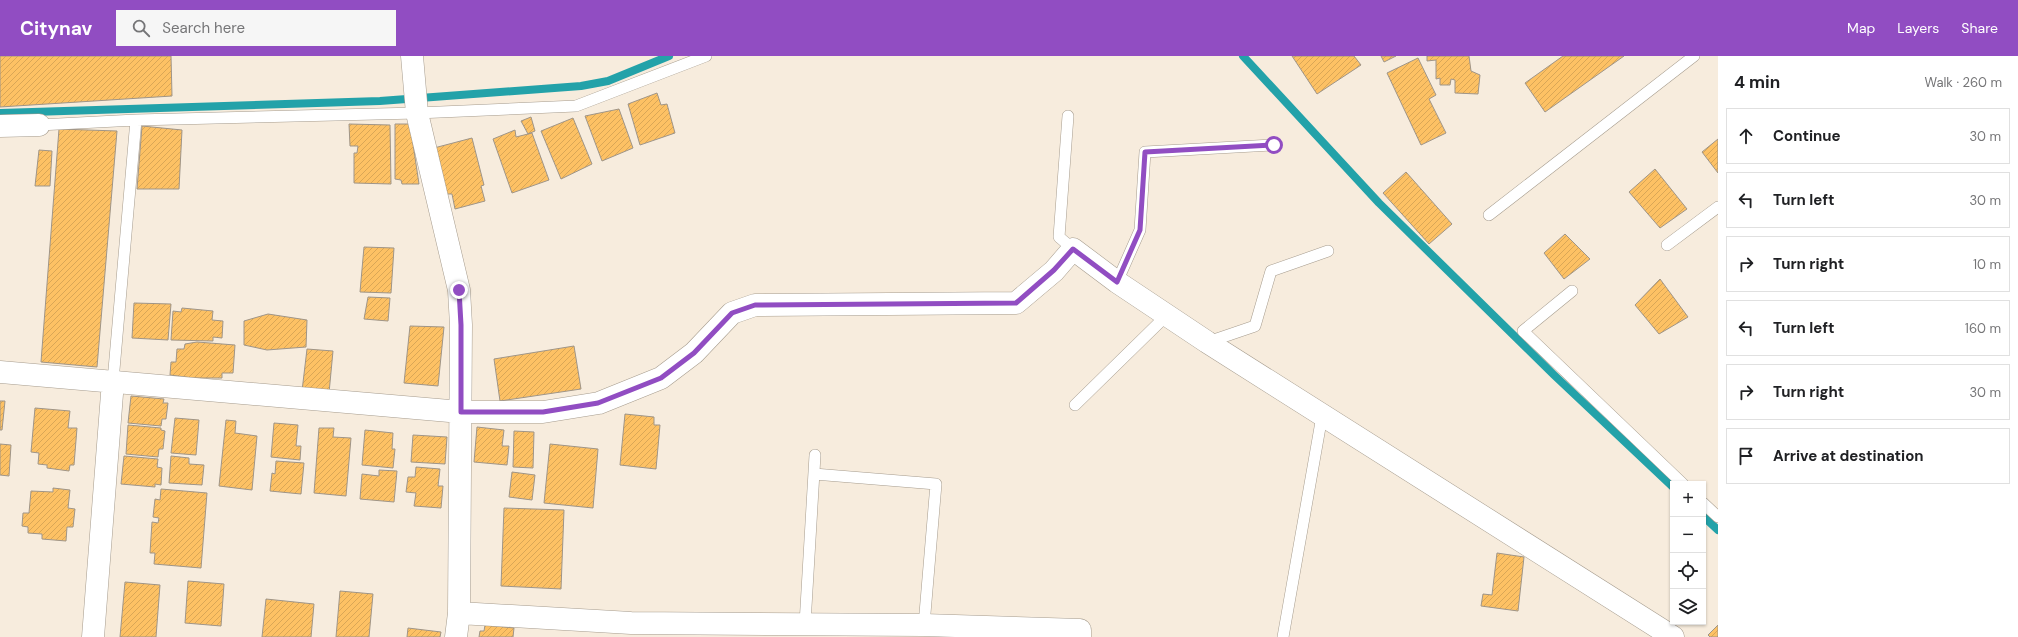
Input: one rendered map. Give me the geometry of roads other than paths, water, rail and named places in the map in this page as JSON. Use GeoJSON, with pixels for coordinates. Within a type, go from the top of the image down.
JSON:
{"type":"FeatureCollection","features":[{"type":"Feature","properties":{"kind":"street"},"geometry":{"type":"LineString","coordinates":[[412,56],[417,113],[459,290],[461,325],[461,412],[459,613],[456,637]]}},
{"type":"Feature","properties":{"kind":"street"},"geometry":{"type":"LineString","coordinates":[[0,126],[39,125]]}},
{"type":"Feature","properties":{"kind":"street"},"geometry":{"type":"LineString","coordinates":[[0,372],[461,412],[543,412],[598,403],[661,378],[694,353],[732,313],[755,305],[1016,303],[1054,270],[1073,249],[1117,282],[1207,342],[1673,637]]}},
{"type":"Feature","properties":{"kind":"street"},"geometry":{"type":"LineString","coordinates":[[93,637],[113,381]]}},
{"type":"Feature","properties":{"kind":"street"},"geometry":{"type":"LineString","coordinates":[[459,613],[631,623],[924,625],[1080,630],[1080,637]]}},
{"type":"Feature","properties":{"kind":"lane"},"geometry":{"type":"LineString","coordinates":[[39,125],[136,120],[417,113],[576,106],[706,56]]}},
{"type":"Feature","properties":{"kind":"lane"},"geometry":{"type":"LineString","coordinates":[[1490,215],[1694,56]]}},
{"type":"Feature","properties":{"kind":"lane"},"geometry":{"type":"LineString","coordinates":[[1068,116],[1059,237],[1073,249]]}},
{"type":"Feature","properties":{"kind":"lane"},"geometry":{"type":"LineString","coordinates":[[113,381],[136,120]]}},
{"type":"Feature","properties":{"kind":"lane"},"geometry":{"type":"LineString","coordinates":[[1117,282],[1140,230],[1145,152],[1274,145]]}},
{"type":"Feature","properties":{"kind":"lane"},"geometry":{"type":"LineString","coordinates":[[1667,245],[1718,207]]}},
{"type":"Feature","properties":{"kind":"lane"},"geometry":{"type":"LineString","coordinates":[[1207,342],[1255,326],[1271,271],[1328,252]]}},
{"type":"Feature","properties":{"kind":"lane"},"geometry":{"type":"LineString","coordinates":[[1572,292],[1523,331],[1679,481]]}},
{"type":"Feature","properties":{"kind":"lane"},"geometry":{"type":"LineString","coordinates":[[1075,405],[1167,315]]}},
{"type":"Feature","properties":{"kind":"lane"},"geometry":{"type":"LineString","coordinates":[[1283,637],[1322,416]]}},
{"type":"Feature","properties":{"kind":"lane"},"geometry":{"type":"LineString","coordinates":[[805,624],[815,455]]}},
{"type":"Feature","properties":{"kind":"lane"},"geometry":{"type":"LineString","coordinates":[[814,474],[936,484],[924,625]]}},
{"type":"Feature","properties":{"kind":"lane"},"geometry":{"type":"LineString","coordinates":[[1706,506],[1718,518]]}},
{"type":"Feature","properties":{"kind":"waterway"},"geometry":{"type":"LineString","coordinates":[[0,113],[380,101],[581,86],[608,81],[669,56]]}},
{"type":"Feature","properties":{"kind":"waterway"},"geometry":{"type":"LineString","coordinates":[[1243,56],[1379,203],[1554,375],[1670,484]]}},
{"type":"Feature","properties":{"kind":"waterway"},"geometry":{"type":"LineString","coordinates":[[1704,517],[1718,530]]}}]}
